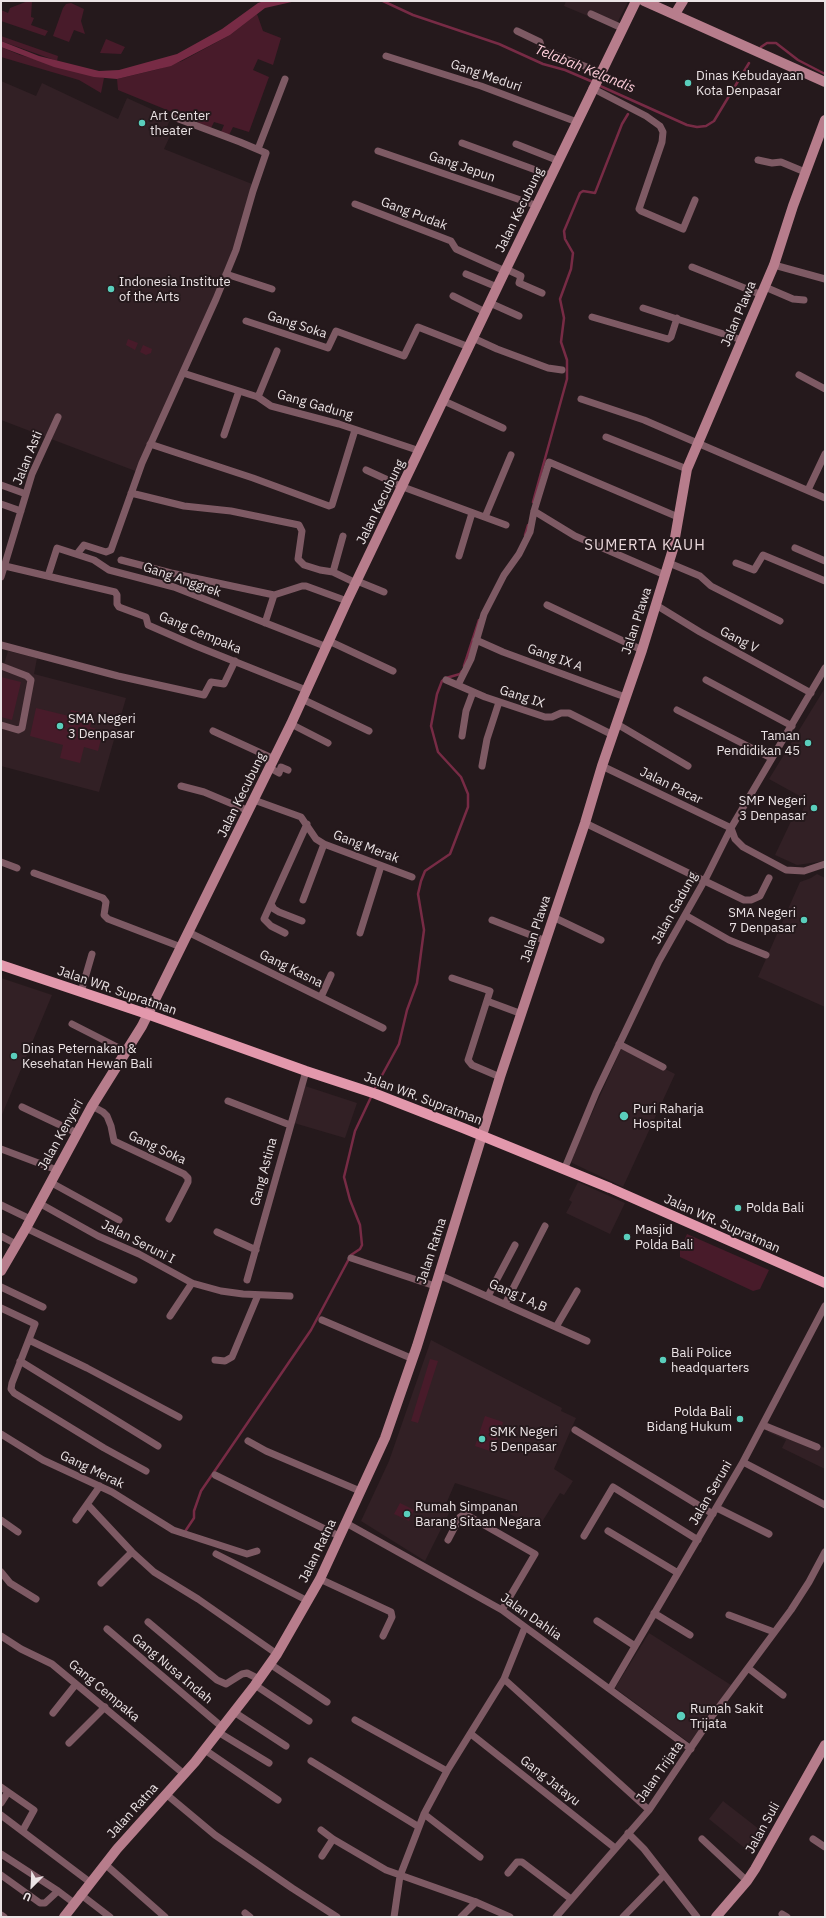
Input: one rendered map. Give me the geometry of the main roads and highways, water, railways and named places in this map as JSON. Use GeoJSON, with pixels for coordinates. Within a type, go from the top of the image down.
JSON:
{"type":"FeatureCollection","features":[{"type":"Feature","properties":{"kind":"main road","name":"Jalan WR. Supratman"},"geometry":{"type":"LineString","coordinates":[[1,965],[376,1094],[483,1135],[610,1188],[825,1283]]}},
{"type":"Feature","properties":{"kind":"waterway","name":"Telabah Kelandis"},"geometry":{"type":"LineString","coordinates":[[383,1],[413,15],[499,44],[543,64],[565,70],[593,82]]}},
{"type":"Feature","properties":{"kind":"waterway","name":"Telabah Kelandis"},"geometry":{"type":"LineString","coordinates":[[761,47],[767,43],[776,43],[798,60],[825,74]]}},
{"type":"Feature","properties":{"kind":"waterway","name":"Telabah Kelandis"},"geometry":{"type":"LineString","coordinates":[[598,85],[687,125],[697,127],[706,126],[714,121],[749,63]]}},
{"type":"Feature","properties":{"kind":"waterway"},"geometry":{"type":"LineString","coordinates":[[533,502],[567,379],[567,360],[561,342],[564,318],[560,299],[571,269],[573,253],[565,239],[564,231],[580,193],[583,191],[595,193],[622,124],[628,114]]}},
{"type":"Feature","properties":{"kind":"waterway"},"geometry":{"type":"LineString","coordinates":[[525,535],[528,525]]}},
{"type":"Feature","properties":{"kind":"waterway"},"geometry":{"type":"LineString","coordinates":[[464,666],[479,620]]}},
{"type":"Feature","properties":{"kind":"waterway"},"geometry":{"type":"LineString","coordinates":[[374,1090],[399,1044],[407,1010],[417,983],[424,930],[418,894],[421,881],[425,871],[450,854],[468,807],[468,794],[461,777],[438,752],[431,726],[437,694],[442,681],[446,678],[460,674],[462,671]]}},
{"type":"Feature","properties":{"kind":"waterway"},"geometry":{"type":"LineString","coordinates":[[184,1533],[194,1518],[194,1511],[201,1491],[311,1330],[351,1255],[360,1249],[362,1245],[360,1225],[350,1200],[344,1177],[355,1131],[372,1095]]}},
{"type":"Feature","properties":{"kind":"place","name":"Dinas Kebudayaan Kota Denpasar"},"geometry":{"type":"Point","coordinates":[688,83]}},
{"type":"Feature","properties":{"kind":"place","name":"Art Center theater"},"geometry":{"type":"Point","coordinates":[142,123]}},
{"type":"Feature","properties":{"kind":"place","name":"Indonesia Institute of the Arts"},"geometry":{"type":"Point","coordinates":[111,289]}},
{"type":"Feature","properties":{"kind":"place","name":"SMA Negeri 3 Denpasar"},"geometry":{"type":"Point","coordinates":[60,726]}},
{"type":"Feature","properties":{"kind":"place","name":"Taman Pendidikan 45"},"geometry":{"type":"Point","coordinates":[808,743]}},
{"type":"Feature","properties":{"kind":"place","name":"SMP Negeri 3 Denpasar"},"geometry":{"type":"Point","coordinates":[814,808]}},
{"type":"Feature","properties":{"kind":"place","name":"SMA Negeri 7 Denpasar"},"geometry":{"type":"Point","coordinates":[804,920]}},
{"type":"Feature","properties":{"kind":"place","name":"Dinas Peternakan & Kesehatan Hewan Bali"},"geometry":{"type":"Point","coordinates":[14,1056]}},
{"type":"Feature","properties":{"kind":"place","name":"Puri Raharja Hospital"},"geometry":{"type":"Point","coordinates":[624,1116]}},
{"type":"Feature","properties":{"kind":"place","name":"Polda Bali"},"geometry":{"type":"Point","coordinates":[738,1208]}},
{"type":"Feature","properties":{"kind":"place","name":"Masjid Polda Bali"},"geometry":{"type":"Point","coordinates":[627,1237]}},
{"type":"Feature","properties":{"kind":"place","name":"Bali Police headquarters"},"geometry":{"type":"Point","coordinates":[663,1360]}},
{"type":"Feature","properties":{"kind":"place","name":"Polda Bali Bidang Hukum"},"geometry":{"type":"Point","coordinates":[740,1419]}},
{"type":"Feature","properties":{"kind":"place","name":"SMK Negeri 5 Denpasar"},"geometry":{"type":"Point","coordinates":[482,1439]}},
{"type":"Feature","properties":{"kind":"place","name":"Rumah Simpanan Barang Sitaan Negara"},"geometry":{"type":"Point","coordinates":[407,1514]}},
{"type":"Feature","properties":{"kind":"place","name":"Rumah Sakit Trijata"},"geometry":{"type":"Point","coordinates":[681,1716]}},
{"type":"Feature","properties":{"kind":"district","name":"SUMERTA KAUH"},"geometry":{"type":"Point","coordinates":[645,546]}}]}
